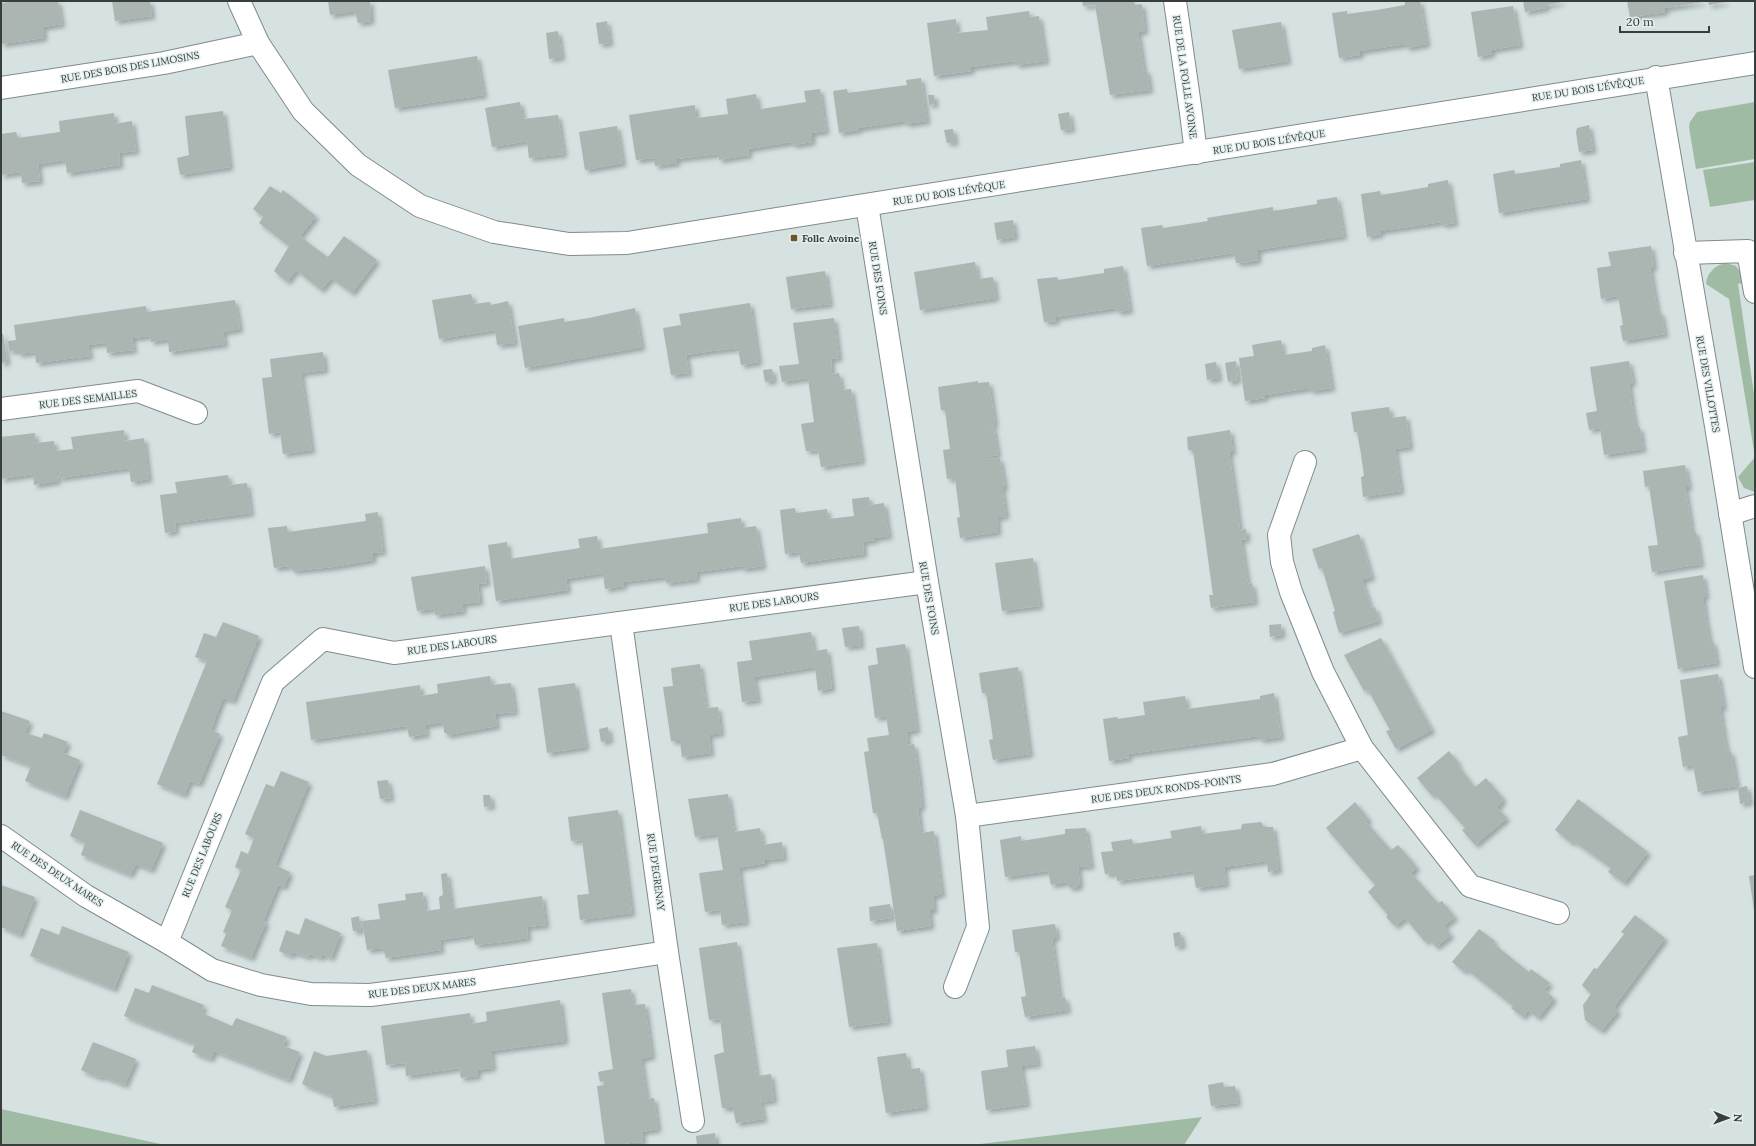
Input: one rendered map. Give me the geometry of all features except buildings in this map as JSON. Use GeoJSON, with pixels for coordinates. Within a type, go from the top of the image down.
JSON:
{"type":"FeatureCollection","features":[{"type":"Feature","properties":{"kind":"street","name":"RUE DU BOIS L'ÉVÊQUE"},"geometry":{"type":"LineString","coordinates":[[239,1],[258,43],[303,111],[358,165],[420,206],[494,232],[569,244],[627,243],[1755,63]]}},
{"type":"Feature","properties":{"kind":"street","name":"RUE DE LA FOLLE AVOINE"},"geometry":{"type":"LineString","coordinates":[[1175,1],[1196,153]]}},
{"type":"Feature","properties":{"kind":"street","name":"RUE DES BOIS DES LIMOSINS"},"geometry":{"type":"LineString","coordinates":[[1,88],[164,63],[258,43]]}},
{"type":"Feature","properties":{"kind":"street","name":"RUE DES VILLOTTES"},"geometry":{"type":"LineString","coordinates":[[1656,78],[1755,667]]}},
{"type":"Feature","properties":{"kind":"street","name":"RUE DES FOINS"},"geometry":{"type":"LineString","coordinates":[[867,205],[927,582],[967,816],[978,927],[955,987]]}},
{"type":"Feature","properties":{"kind":"street"},"geometry":{"type":"LineString","coordinates":[[1685,253],[1748,251],[1755,292]]}},
{"type":"Feature","properties":{"kind":"street","name":"RUE DES SEMAILLES"},"geometry":{"type":"LineString","coordinates":[[1,409],[138,391],[196,412]]}},
{"type":"Feature","properties":{"kind":"street"},"geometry":{"type":"LineString","coordinates":[[1305,462],[1279,535],[1282,562],[1290,592],[1323,672],[1362,748],[1470,886],[1558,913]]}},
{"type":"Feature","properties":{"kind":"street"},"geometry":{"type":"LineString","coordinates":[[1730,514],[1755,506]]}},
{"type":"Feature","properties":{"kind":"street","name":"RUE DES LABOURS"},"geometry":{"type":"LineString","coordinates":[[167,942],[273,682],[323,639],[394,653],[927,582]]}},
{"type":"Feature","properties":{"kind":"street","name":"RUE D'EGRENAY"},"geometry":{"type":"LineString","coordinates":[[621,623],[666,952],[693,1121]]}},
{"type":"Feature","properties":{"kind":"street","name":"RUE DES DEUX RONDS-POINTS"},"geometry":{"type":"LineString","coordinates":[[967,816],[1272,774],[1362,748]]}},
{"type":"Feature","properties":{"kind":"street","name":"RUE DES DEUX MARES"},"geometry":{"type":"LineString","coordinates":[[1,836],[86,896],[167,942],[212,970],[261,985],[310,994],[370,995],[464,983],[666,952]]}},
{"type":"Feature","properties":{"kind":"green space"},"geometry":{"type":"Polygon","coordinates":[[[1755,102],[1755,159],[1696,169],[1689,127],[1690,122],[1697,112],[1755,102]]]}},
{"type":"Feature","properties":{"kind":"green space"},"geometry":{"type":"Polygon","coordinates":[[[1755,162],[1755,200],[1710,207],[1703,170],[1755,162]]]}},
{"type":"Feature","properties":{"kind":"green space"},"geometry":{"type":"Polygon","coordinates":[[[1726,263],[1736,266],[1747,282],[1738,284],[1755,401],[1755,457],[1729,299],[1706,284],[1708,276],[1712,270],[1726,263]]]}},
{"type":"Feature","properties":{"kind":"green space"},"geometry":{"type":"Polygon","coordinates":[[[1755,457],[1755,492],[1744,488],[1738,477],[1755,457]]]}},
{"type":"Feature","properties":{"kind":"green space"},"geometry":{"type":"Polygon","coordinates":[[[1,1109],[165,1145],[1,1145],[1,1109]]]}},
{"type":"Feature","properties":{"kind":"green space"},"geometry":{"type":"Polygon","coordinates":[[[1202,1117],[1184,1145],[972,1145],[1202,1117]]]}},
{"type":"Feature","properties":{"kind":"place","name":"Folle Avoine"},"geometry":{"type":"Point","coordinates":[794,238]}}]}
